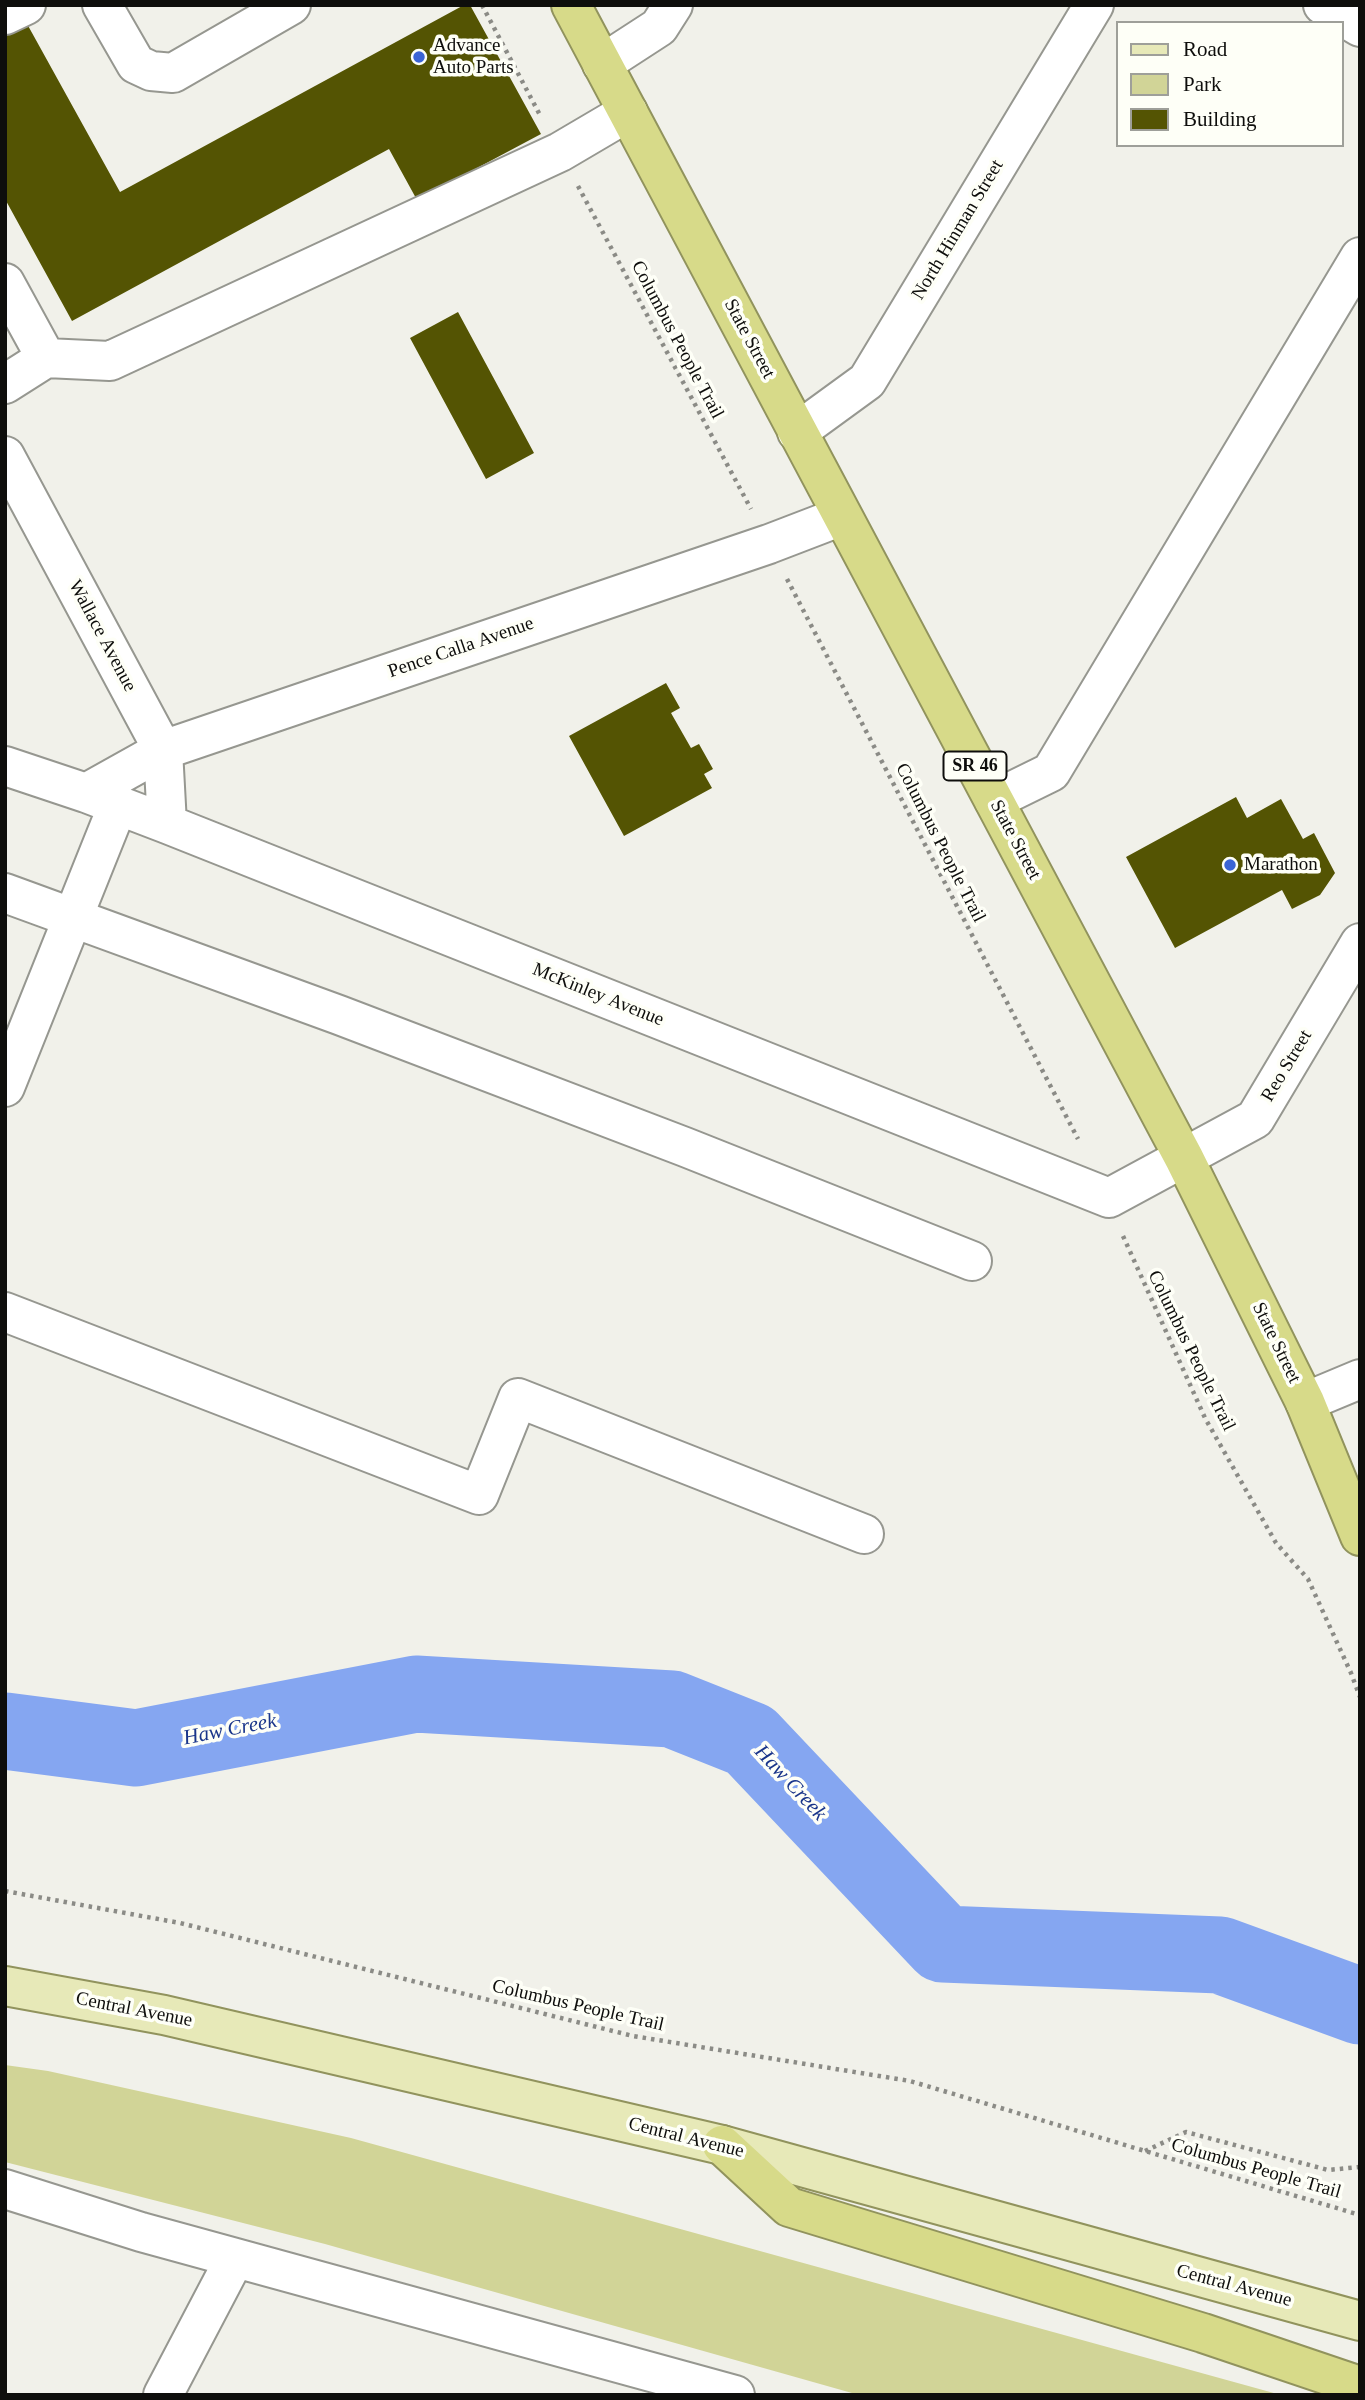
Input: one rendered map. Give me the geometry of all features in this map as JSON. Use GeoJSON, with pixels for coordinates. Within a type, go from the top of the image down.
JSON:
{"type":"FeatureCollection","features":[{"type":"Feature","properties":{"kind":"highway","name":"State Street"},"geometry":{"type":"LineString","coordinates":[[571,5],[1184,1158],[1304,1402],[1360,1536]]}},
{"type":"Feature","properties":{"kind":"highway"},"geometry":{"type":"LineString","coordinates":[[722,2145],[789,2207],[1203,2333],[1360,2386]]}},
{"type":"Feature","properties":{"kind":"main road","name":"Central Avenue"},"geometry":{"type":"LineString","coordinates":[[5,1986],[164,2015],[722,2145],[1360,2321]]}},
{"type":"Feature","properties":{"kind":"street"},"geometry":{"type":"LineString","coordinates":[[5,15],[26,5]]}},
{"type":"Feature","properties":{"kind":"street"},"geometry":{"type":"LineString","coordinates":[[102,5],[136,64],[151,71],[173,73],[291,5]]}},
{"type":"Feature","properties":{"kind":"street"},"geometry":{"type":"LineString","coordinates":[[602,64],[659,27],[673,5]]}},
{"type":"Feature","properties":{"kind":"street","name":"North Hinman Street"},"geometry":{"type":"LineString","coordinates":[[797,432],[867,382],[1094,5]]}},
{"type":"Feature","properties":{"kind":"street"},"geometry":{"type":"LineString","coordinates":[[1323,5],[1360,27]]}},
{"type":"Feature","properties":{"kind":"street"},"geometry":{"type":"LineString","coordinates":[[5,384],[46,358],[110,360],[561,152],[628,112]]}},
{"type":"Feature","properties":{"kind":"street"},"geometry":{"type":"LineString","coordinates":[[994,800],[1051,772],[1360,257]]}},
{"type":"Feature","properties":{"kind":"street"},"geometry":{"type":"LineString","coordinates":[[5,284],[46,358]]}},
{"type":"Feature","properties":{"kind":"street","name":"Wallace Avenue"},"geometry":{"type":"LineString","coordinates":[[5,456],[163,750],[167,824]]}},
{"type":"Feature","properties":{"kind":"street","name":"Pence Calla Avenue"},"geometry":{"type":"LineString","coordinates":[[102,799],[163,750],[769,544],[842,516]]}},
{"type":"Feature","properties":{"kind":"street","name":"McKinley Avenue"},"geometry":{"type":"LineString","coordinates":[[5,766],[167,824],[1109,1198]]}},
{"type":"Feature","properties":{"kind":"street"},"geometry":{"type":"LineString","coordinates":[[5,1087],[74,918],[102,799]]}},
{"type":"Feature","properties":{"kind":"street"},"geometry":{"type":"LineString","coordinates":[[5,892],[339,1015],[685,1147],[972,1261]]}},
{"type":"Feature","properties":{"kind":"street","name":"Reo Street"},"geometry":{"type":"LineString","coordinates":[[1184,1158],[1255,1119],[1360,943]]}},
{"type":"Feature","properties":{"kind":"street"},"geometry":{"type":"LineString","coordinates":[[1109,1198],[1184,1158]]}},
{"type":"Feature","properties":{"kind":"street"},"geometry":{"type":"LineString","coordinates":[[5,1312],[479,1494],[518,1398],[864,1534]]}},
{"type":"Feature","properties":{"kind":"street"},"geometry":{"type":"LineString","coordinates":[[1304,1402],[1360,1379]]}},
{"type":"Feature","properties":{"kind":"street"},"geometry":{"type":"LineString","coordinates":[[5,2189],[141,2232],[735,2395]]}},
{"type":"Feature","properties":{"kind":"street"},"geometry":{"type":"LineString","coordinates":[[163,2395],[235,2258]]}},
{"type":"Feature","properties":{"kind":"path","name":"Columbus People Trail"},"geometry":{"type":"LineString","coordinates":[[482,5],[769,544],[1109,1198],[1135,1264],[1205,1418],[1276,1543],[1308,1579],[1360,1698]]}},
{"type":"Feature","properties":{"kind":"path","name":"Columbus People Trail"},"geometry":{"type":"LineString","coordinates":[[5,1891],[180,1923],[633,2036],[910,2081],[1360,2215]]}},
{"type":"Feature","properties":{"kind":"path","name":"Columbus People Trail"},"geometry":{"type":"LineString","coordinates":[[1144,2151],[1186,2132],[1328,2170],[1360,2167]]}},
{"type":"Feature","properties":{"kind":"green space"},"geometry":{"type":"Polygon","coordinates":[[[5,2065],[48,2071],[351,2138],[1281,2395],[859,2395],[325,2244],[5,2162],[5,2065]]]}},
{"type":"Feature","properties":{"kind":"building"},"geometry":{"type":"Polygon","coordinates":[[[464,5],[470,5],[541,134],[417,200],[389,149],[72,321],[5,199],[5,33],[26,22],[120,192],[464,5]]]}},
{"type":"Feature","properties":{"kind":"building"},"geometry":{"type":"Polygon","coordinates":[[[458,312],[534,453],[486,479],[410,338],[458,312]]]}},
{"type":"Feature","properties":{"kind":"building"},"geometry":{"type":"Polygon","coordinates":[[[666,683],[680,708],[671,713],[691,748],[699,744],[713,769],[704,774],[712,788],[624,836],[569,736],[666,683]]]}},
{"type":"Feature","properties":{"kind":"building","name":"Marathon"},"geometry":{"type":"Polygon","coordinates":[[[1236,797],[1247,818],[1281,799],[1303,839],[1314,833],[1335,873],[1320,895],[1292,909],[1282,890],[1175,948],[1126,857],[1236,797]]]}},
{"type":"Feature","properties":{"kind":"waterway","name":"Haw Creek"},"geometry":{"type":"LineString","coordinates":[[5,1731],[136,1748],[416,1694],[672,1709],[750,1740],[943,1944],[1220,1955],[1360,2006]]}},
{"type":"Feature","properties":{"kind":"place","name":"Advance Auto Parts"},"geometry":{"type":"Point","coordinates":[419,57]}},
{"type":"Feature","properties":{"kind":"place","name":"Marathon"},"geometry":{"type":"Point","coordinates":[1230,865]}}]}
